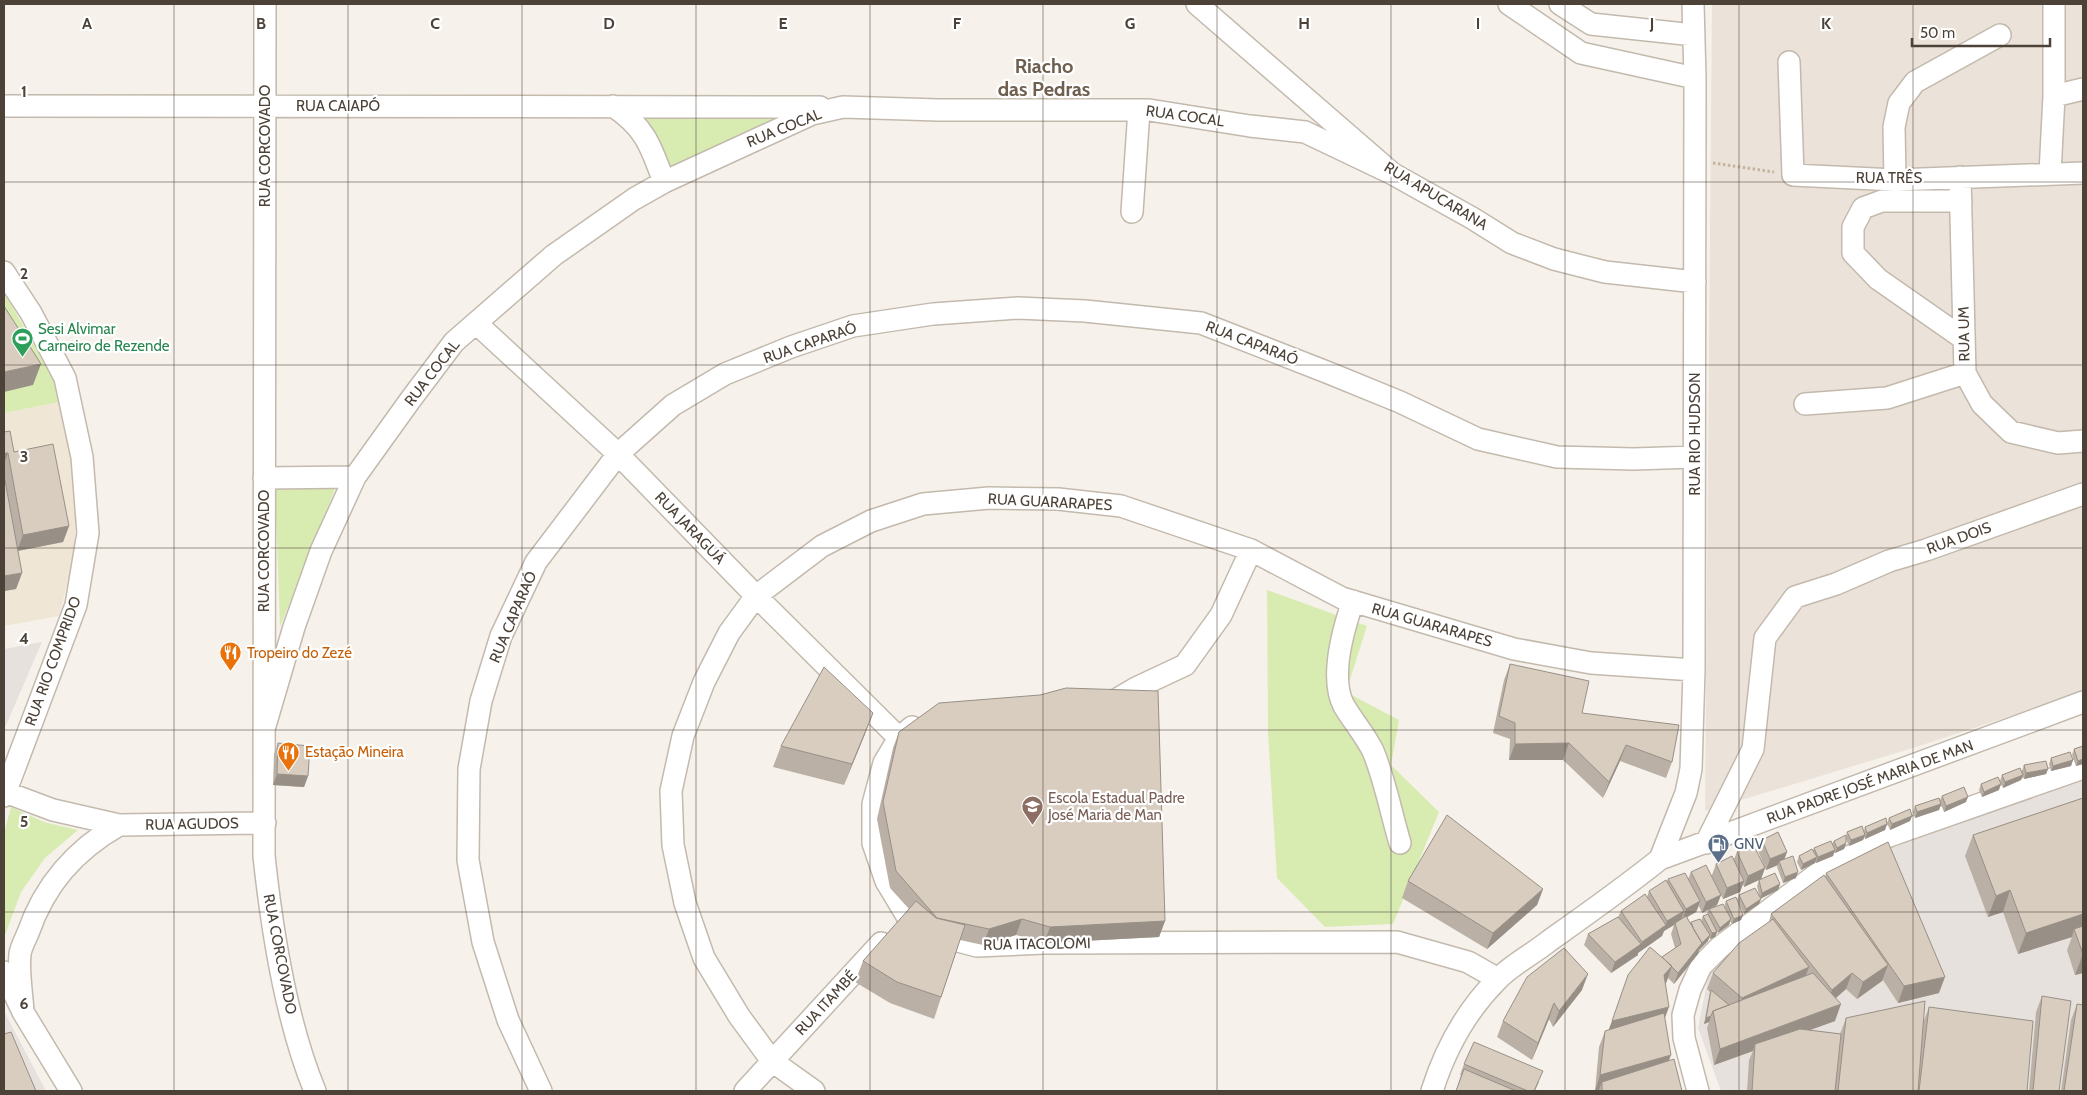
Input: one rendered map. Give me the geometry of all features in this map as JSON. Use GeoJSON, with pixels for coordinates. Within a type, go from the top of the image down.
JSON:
{"type":"FeatureCollection","features":[{"type":"Feature","properties":{"kind":"street","name":"RUA CORCOVADO"},"geometry":{"type":"LineString","coordinates":[[265,4],[264,856],[279,964],[302,1057],[315,1091]]}},
{"type":"Feature","properties":{"kind":"street","name":"RUA APUCARANA"},"geometry":{"type":"LineString","coordinates":[[1197,4],[1393,174],[1472,218],[1512,243],[1554,259],[1605,272],[1695,282]]}},
{"type":"Feature","properties":{"kind":"street"},"geometry":{"type":"LineString","coordinates":[[1509,4],[1582,53],[1695,78]]}},
{"type":"Feature","properties":{"kind":"street"},"geometry":{"type":"LineString","coordinates":[[1560,4],[1591,24],[1694,36]]}},
{"type":"Feature","properties":{"kind":"street","name":"RUA RIO HUDSON"},"geometry":{"type":"LineString","coordinates":[[1660,859],[1686,793],[1690,769],[1694,670],[1695,78],[1693,4]]}},
{"type":"Feature","properties":{"kind":"street"},"geometry":{"type":"LineString","coordinates":[[2050,173],[2054,96],[2054,4]]}},
{"type":"Feature","properties":{"kind":"street"},"geometry":{"type":"LineString","coordinates":[[1895,180],[1894,127],[1899,103],[1915,82],[2000,35]]}},
{"type":"Feature","properties":{"kind":"street"},"geometry":{"type":"LineString","coordinates":[[1789,62],[1793,175]]}},
{"type":"Feature","properties":{"kind":"street"},"geometry":{"type":"LineString","coordinates":[[2054,96],[2083,89]]}},
{"type":"Feature","properties":{"kind":"street","name":"RUA CAIAPÓ"},"geometry":{"type":"LineString","coordinates":[[4,106],[843,107]]}},
{"type":"Feature","properties":{"kind":"street"},"geometry":{"type":"LineString","coordinates":[[613,106],[631,118],[650,145],[664,182]]}},
{"type":"Feature","properties":{"kind":"street","name":"RUA COCAL"},"geometry":{"type":"LineString","coordinates":[[264,729],[294,627],[321,551],[355,477],[454,342],[554,255],[634,200],[664,182],[812,114],[843,107],[938,110],[1139,110],[1305,132],[1393,174]]}},
{"type":"Feature","properties":{"kind":"street"},"geometry":{"type":"LineString","coordinates":[[1132,212],[1139,110]]}},
{"type":"Feature","properties":{"kind":"street","name":"RUA TRÊS"},"geometry":{"type":"LineString","coordinates":[[1793,175],[1895,180],[2083,173]]}},
{"type":"Feature","properties":{"kind":"street","name":"RUA UM"},"geometry":{"type":"LineString","coordinates":[[1960,177],[1965,373],[1982,404],[2011,432],[2058,443],[2083,440]]}},
{"type":"Feature","properties":{"kind":"street"},"geometry":{"type":"LineString","coordinates":[[1961,201],[1882,202],[1863,208],[1853,226],[1853,253],[1878,279],[1964,339]]}},
{"type":"Feature","properties":{"kind":"street","name":"RUA RIO COMPRIDO"},"geometry":{"type":"LineString","coordinates":[[4,272],[31,313],[65,378],[82,457],[88,533],[76,605],[4,794]]}},
{"type":"Feature","properties":{"kind":"street","name":"RUA CAPARAÓ"},"geometry":{"type":"LineString","coordinates":[[541,1091],[508,1020],[483,942],[468,860],[468,769],[481,701],[501,636],[536,562],[618,454],[673,405],[725,374],[791,347],[853,326],[933,314],[1018,308],[1085,311],[1201,323],[1329,373],[1478,439],[1557,457],[1634,459],[1694,457]]}},
{"type":"Feature","properties":{"kind":"street","name":"RUA JARAGUÁ"},"geometry":{"type":"LineString","coordinates":[[476,323],[618,454],[756,596],[899,738]]}},
{"type":"Feature","properties":{"kind":"street"},"geometry":{"type":"LineString","coordinates":[[1805,404],[1887,398],[1965,373]]}},
{"type":"Feature","properties":{"kind":"street"},"geometry":{"type":"LineString","coordinates":[[264,478],[355,477]]}},
{"type":"Feature","properties":{"kind":"street","name":"RUA DOIS"},"geometry":{"type":"LineString","coordinates":[[1706,843],[1753,749],[1765,638],[1795,596],[1836,584],[1889,561],[1926,550],[2083,494]]}},
{"type":"Feature","properties":{"kind":"street","name":"RUA GUARARAPES"},"geometry":{"type":"LineString","coordinates":[[814,1091],[772,1061],[738,1016],[704,958],[685,903],[673,845],[672,791],[683,736],[704,682],[729,632],[756,596],[822,546],[871,521],[923,504],[989,498],[1058,499],[1121,506],[1251,550],[1342,598],[1514,649],[1591,662],[1694,670]]}},
{"type":"Feature","properties":{"kind":"street"},"geometry":{"type":"LineString","coordinates":[[1089,705],[1108,705],[1136,688],[1185,665],[1221,615],[1251,550]]}},
{"type":"Feature","properties":{"kind":"street"},"geometry":{"type":"LineString","coordinates":[[1353,602],[1342,635],[1339,659],[1340,694],[1343,704],[1372,751],[1400,843]]}},
{"type":"Feature","properties":{"kind":"street","name":"RUA PADRE JOSÉ MARIA DE MAN"},"geometry":{"type":"LineString","coordinates":[[1432,1091],[1439,1068],[1453,1040],[1468,1015],[1498,979],[1660,859],[2083,702]]}},
{"type":"Feature","properties":{"kind":"street","name":"RUA ITACOLOMI"},"geometry":{"type":"LineString","coordinates":[[928,713],[899,738],[884,763],[873,804],[873,844],[886,881],[907,916],[931,934],[978,946],[1054,943],[1397,942],[1468,962],[1498,979]]}},
{"type":"Feature","properties":{"kind":"street"},"geometry":{"type":"LineString","coordinates":[[1698,1091],[1684,1038],[1683,1015],[1690,990],[1701,966],[1720,947],[1820,872],[1889,836],[2083,768]]}},
{"type":"Feature","properties":{"kind":"street","name":"RUA AGUDOS"},"geometry":{"type":"LineString","coordinates":[[4,794],[52,810],[119,825],[265,823]]}},
{"type":"Feature","properties":{"kind":"street","name":"RUA AGUDOS"},"geometry":{"type":"LineString","coordinates":[[23,1012],[20,954],[35,913],[54,882],[73,858],[95,839],[119,825]]}},
{"type":"Feature","properties":{"kind":"street","name":"RUA ITAMBÉ"},"geometry":{"type":"LineString","coordinates":[[745,1091],[907,916]]}},
{"type":"Feature","properties":{"kind":"street"},"geometry":{"type":"LineString","coordinates":[[4,972],[23,1012],[71,1091]]}},
{"type":"Feature","properties":{"kind":"path"},"geometry":{"type":"LineString","coordinates":[[1695,160],[1793,175]]}},
{"type":"Feature","properties":{"kind":"shaded area"},"geometry":{"type":"Polygon","coordinates":[[[1712,4],[2083,4],[2083,692],[1913,748],[1705,811],[1712,4]]]}},
{"type":"Feature","properties":{"kind":"shaded area"},"geometry":{"type":"Polygon","coordinates":[[[65,401],[77,474],[74,557],[59,616],[4,626],[4,413],[65,401]]]}},
{"type":"Feature","properties":{"kind":"shaded area"},"geometry":{"type":"Polygon","coordinates":[[[42,642],[4,730],[4,649],[42,642]]]}},
{"type":"Feature","properties":{"kind":"shaded area"},"geometry":{"type":"Polygon","coordinates":[[[2083,780],[2083,1091],[1721,1091],[1698,1028],[1712,957],[1866,856],[2083,780]]]}},
{"type":"Feature","properties":{"kind":"shaded area"},"geometry":{"type":"Polygon","coordinates":[[[4,1011],[46,1091],[4,1091],[4,1011]]]}},
{"type":"Feature","properties":{"kind":"green space"},"geometry":{"type":"Polygon","coordinates":[[[636,112],[795,113],[665,177],[636,112]]]}},
{"type":"Feature","properties":{"kind":"green space","name":"Sesi Alvimar Carneiro de Rezende"},"geometry":{"type":"Polygon","coordinates":[[[4,294],[16,313],[65,401],[4,413],[4,294]]]}},
{"type":"Feature","properties":{"kind":"green space"},"geometry":{"type":"Polygon","coordinates":[[[275,487],[336,487],[280,627],[275,487]]]}},
{"type":"Feature","properties":{"kind":"green space"},"geometry":{"type":"Polygon","coordinates":[[[1267,590],[1367,626],[1346,692],[1399,720],[1391,765],[1439,812],[1393,924],[1325,927],[1277,878],[1268,733],[1267,590]]]}},
{"type":"Feature","properties":{"kind":"green space"},"geometry":{"type":"Polygon","coordinates":[[[11,807],[44,822],[78,830],[45,858],[21,892],[4,938],[4,833],[11,807]]]}},
{"type":"Feature","properties":{"kind":"building"},"geometry":{"type":"Polygon","coordinates":[[[4,306],[41,364],[4,372],[4,306]]]}},
{"type":"Feature","properties":{"kind":"building"},"geometry":{"type":"Polygon","coordinates":[[[10,431],[14,452],[53,444],[69,526],[23,535],[8,453],[4,453],[4,432],[10,431]]]}},
{"type":"Feature","properties":{"kind":"building"},"geometry":{"type":"Polygon","coordinates":[[[4,475],[22,573],[4,576],[4,475]]]}},
{"type":"Feature","properties":{"kind":"building"},"geometry":{"type":"Polygon","coordinates":[[[1510,664],[1589,681],[1582,713],[1679,725],[1672,762],[1626,745],[1609,782],[1569,743],[1515,744],[1515,723],[1499,716],[1510,664]]]}},
{"type":"Feature","properties":{"kind":"building"},"geometry":{"type":"Polygon","coordinates":[[[824,667],[873,713],[852,764],[781,746],[824,667]]]}},
{"type":"Feature","properties":{"kind":"building"},"geometry":{"type":"Polygon","coordinates":[[[1066,688],[1158,691],[1165,921],[1050,927],[1022,919],[989,929],[937,918],[896,871],[883,802],[899,732],[939,703],[1040,695],[1066,688]]]}},
{"type":"Feature","properties":{"kind":"building"},"geometry":{"type":"Polygon","coordinates":[[[278,743],[310,746],[308,776],[277,774],[278,743]]]}},
{"type":"Feature","properties":{"kind":"building"},"geometry":{"type":"Polygon","coordinates":[[[2083,746],[2083,759],[2078,761],[2074,749],[2083,746]]]}},
{"type":"Feature","properties":{"kind":"building"},"geometry":{"type":"Polygon","coordinates":[[[2070,752],[2073,760],[2053,766],[2051,758],[2070,752]]]}},
{"type":"Feature","properties":{"kind":"building"},"geometry":{"type":"Polygon","coordinates":[[[2046,761],[2048,769],[2026,773],[2024,765],[2046,761]]]}},
{"type":"Feature","properties":{"kind":"building"},"geometry":{"type":"Polygon","coordinates":[[[2020,768],[2023,775],[2005,782],[2002,775],[2020,768]]]}},
{"type":"Feature","properties":{"kind":"building"},"geometry":{"type":"Polygon","coordinates":[[[1998,777],[2001,784],[1984,792],[1981,784],[1998,777]]]}},
{"type":"Feature","properties":{"kind":"building"},"geometry":{"type":"Polygon","coordinates":[[[1964,787],[1968,797],[1946,806],[1942,796],[1964,787]]]}},
{"type":"Feature","properties":{"kind":"building"},"geometry":{"type":"Polygon","coordinates":[[[1939,798],[1941,804],[1917,812],[1915,806],[1939,798]]]}},
{"type":"Feature","properties":{"kind":"building"},"geometry":{"type":"Polygon","coordinates":[[[2083,798],[2083,914],[2026,933],[2010,890],[1996,896],[1973,835],[2083,798]]]}},
{"type":"Feature","properties":{"kind":"building"},"geometry":{"type":"Polygon","coordinates":[[[1910,809],[1912,816],[1892,824],[1889,818],[1910,809]]]}},
{"type":"Feature","properties":{"kind":"building"},"geometry":{"type":"Polygon","coordinates":[[[1447,815],[1543,889],[1493,933],[1408,881],[1447,815]]]}},
{"type":"Feature","properties":{"kind":"building"},"geometry":{"type":"Polygon","coordinates":[[[1886,818],[1887,824],[1867,833],[1865,827],[1886,818]]]}},
{"type":"Feature","properties":{"kind":"building"},"geometry":{"type":"Polygon","coordinates":[[[1862,826],[1865,835],[1851,840],[1847,832],[1862,826]]]}},
{"type":"Feature","properties":{"kind":"building"},"geometry":{"type":"Polygon","coordinates":[[[1778,832],[1787,852],[1770,859],[1762,840],[1778,832]]]}},
{"type":"Feature","properties":{"kind":"building"},"geometry":{"type":"Polygon","coordinates":[[[1846,835],[1846,843],[1837,848],[1834,841],[1846,835]]]}},
{"type":"Feature","properties":{"kind":"building"},"geometry":{"type":"Polygon","coordinates":[[[1831,841],[1835,850],[1818,857],[1814,848],[1831,841]]]}},
{"type":"Feature","properties":{"kind":"building"},"geometry":{"type":"Polygon","coordinates":[[[1888,842],[1945,977],[1904,986],[1826,873],[1888,842]]]}},
{"type":"Feature","properties":{"kind":"building"},"geometry":{"type":"Polygon","coordinates":[[[1753,844],[1765,868],[1748,876],[1737,852],[1753,844]]]}},
{"type":"Feature","properties":{"kind":"building"},"geometry":{"type":"Polygon","coordinates":[[[1812,849],[1817,857],[1803,864],[1799,856],[1812,849]]]}},
{"type":"Feature","properties":{"kind":"building"},"geometry":{"type":"Polygon","coordinates":[[[1732,856],[1744,881],[1727,888],[1716,864],[1732,856]]]}},
{"type":"Feature","properties":{"kind":"building"},"geometry":{"type":"Polygon","coordinates":[[[1793,856],[1798,872],[1785,877],[1779,861],[1793,856]]]}},
{"type":"Feature","properties":{"kind":"building"},"geometry":{"type":"Polygon","coordinates":[[[1706,865],[1721,895],[1706,902],[1691,872],[1706,865]]]}},
{"type":"Feature","properties":{"kind":"building"},"geometry":{"type":"Polygon","coordinates":[[[1685,873],[1700,901],[1686,909],[1668,879],[1685,873]]]}},
{"type":"Feature","properties":{"kind":"building"},"geometry":{"type":"Polygon","coordinates":[[[1775,873],[1780,884],[1762,893],[1759,880],[1775,873]]]}},
{"type":"Feature","properties":{"kind":"building"},"geometry":{"type":"Polygon","coordinates":[[[1824,875],[1888,965],[1863,982],[1852,973],[1832,990],[1771,914],[1824,875]]]}},
{"type":"Feature","properties":{"kind":"building"},"geometry":{"type":"Polygon","coordinates":[[[1666,880],[1684,911],[1667,921],[1649,891],[1666,880]]]}},
{"type":"Feature","properties":{"kind":"building"},"geometry":{"type":"Polygon","coordinates":[[[1755,888],[1761,899],[1746,909],[1739,895],[1755,888]]]}},
{"type":"Feature","properties":{"kind":"building"},"geometry":{"type":"Polygon","coordinates":[[[1645,894],[1666,925],[1642,942],[1621,911],[1645,894]]]}},
{"type":"Feature","properties":{"kind":"building"},"geometry":{"type":"Polygon","coordinates":[[[1736,897],[1743,915],[1734,919],[1726,901],[1736,897]]]}},
{"type":"Feature","properties":{"kind":"building"},"geometry":{"type":"Polygon","coordinates":[[[916,901],[936,918],[965,925],[941,997],[897,982],[863,961],[916,901]]]}},
{"type":"Feature","properties":{"kind":"building"},"geometry":{"type":"Polygon","coordinates":[[[1723,904],[1731,919],[1720,928],[1709,909],[1723,904]]]}},
{"type":"Feature","properties":{"kind":"building"},"geometry":{"type":"Polygon","coordinates":[[[1708,914],[1717,932],[1712,933],[1703,916],[1708,914]]]}},
{"type":"Feature","properties":{"kind":"building"},"geometry":{"type":"Polygon","coordinates":[[[1686,916],[1702,943],[1678,973],[1662,957],[1681,944],[1675,923],[1686,916]]]}},
{"type":"Feature","properties":{"kind":"building"},"geometry":{"type":"Polygon","coordinates":[[[1618,917],[1641,944],[1615,962],[1588,934],[1618,917]]]}},
{"type":"Feature","properties":{"kind":"building"},"geometry":{"type":"Polygon","coordinates":[[[1700,919],[1710,935],[1702,943],[1694,930],[1691,922],[1700,919]]]}},
{"type":"Feature","properties":{"kind":"building"},"geometry":{"type":"Polygon","coordinates":[[[1773,919],[1809,967],[1742,998],[1713,973],[1739,943],[1773,919]]]}},
{"type":"Feature","properties":{"kind":"building"},"geometry":{"type":"Polygon","coordinates":[[[2083,926],[2083,954],[2074,929],[2083,926]]]}},
{"type":"Feature","properties":{"kind":"building"},"geometry":{"type":"Polygon","coordinates":[[[1650,947],[1672,966],[1664,975],[1669,1007],[1612,1021],[1628,975],[1650,947]]]}},
{"type":"Feature","properties":{"kind":"building"},"geometry":{"type":"Polygon","coordinates":[[[1564,948],[1588,974],[1559,1011],[1554,1003],[1538,1043],[1503,1021],[1527,977],[1564,948]]]}},
{"type":"Feature","properties":{"kind":"building"},"geometry":{"type":"Polygon","coordinates":[[[1813,973],[1841,1004],[1720,1049],[1713,1011],[1813,973]]]}},
{"type":"Feature","properties":{"kind":"building"},"geometry":{"type":"Polygon","coordinates":[[[1711,990],[1729,1005],[1713,1011],[1711,1016],[1706,1018],[1711,990]]]}},
{"type":"Feature","properties":{"kind":"building"},"geometry":{"type":"Polygon","coordinates":[[[2042,996],[2071,1001],[2059,1091],[2033,1091],[2042,996]]]}},
{"type":"Feature","properties":{"kind":"building"},"geometry":{"type":"Polygon","coordinates":[[[1925,1001],[1918,1091],[1838,1091],[1846,1018],[1925,1001]]]}},
{"type":"Feature","properties":{"kind":"building"},"geometry":{"type":"Polygon","coordinates":[[[2077,1004],[2083,1005],[2083,1091],[2064,1091],[2077,1004]]]}},
{"type":"Feature","properties":{"kind":"building"},"geometry":{"type":"Polygon","coordinates":[[[1929,1007],[2033,1021],[2027,1091],[1919,1091],[1929,1007]]]}},
{"type":"Feature","properties":{"kind":"building"},"geometry":{"type":"Polygon","coordinates":[[[1664,1013],[1671,1055],[1600,1075],[1605,1031],[1664,1013]]]}},
{"type":"Feature","properties":{"kind":"building"},"geometry":{"type":"Polygon","coordinates":[[[1800,1029],[1841,1034],[1835,1091],[1752,1091],[1755,1044],[1800,1029]]]}},
{"type":"Feature","properties":{"kind":"building"},"geometry":{"type":"Polygon","coordinates":[[[11,1032],[36,1091],[4,1091],[4,1034],[11,1032]]]}},
{"type":"Feature","properties":{"kind":"building"},"geometry":{"type":"Polygon","coordinates":[[[1474,1042],[1543,1071],[1534,1091],[1528,1091],[1464,1064],[1474,1042]]]}},
{"type":"Feature","properties":{"kind":"building"},"geometry":{"type":"Polygon","coordinates":[[[1674,1059],[1682,1091],[1602,1091],[1602,1082],[1674,1059]]]}},
{"type":"Feature","properties":{"kind":"building"},"geometry":{"type":"Polygon","coordinates":[[[1464,1069],[1516,1091],[1456,1091],[1464,1069]]]}},
{"type":"Feature","properties":{"kind":"place","name":"Sesi Alvimar Carneiro de Rezende"},"geometry":{"type":"Point","coordinates":[22,357]}},
{"type":"Feature","properties":{"kind":"place","name":"Tropeiro do Zezé"},"geometry":{"type":"Point","coordinates":[231,672]}},
{"type":"Feature","properties":{"kind":"place","name":"Estação Mineira"},"geometry":{"type":"Point","coordinates":[289,771]}},
{"type":"Feature","properties":{"kind":"place","name":"Escola Estadual Padre José Maria de Man"},"geometry":{"type":"Point","coordinates":[1032,826]}},
{"type":"Feature","properties":{"kind":"place","name":"GNV"},"geometry":{"type":"Point","coordinates":[1718,863]}},
{"type":"Feature","properties":{"kind":"district","name":"Riacho das Pedras"},"geometry":{"type":"Point","coordinates":[1044,78]}}]}
